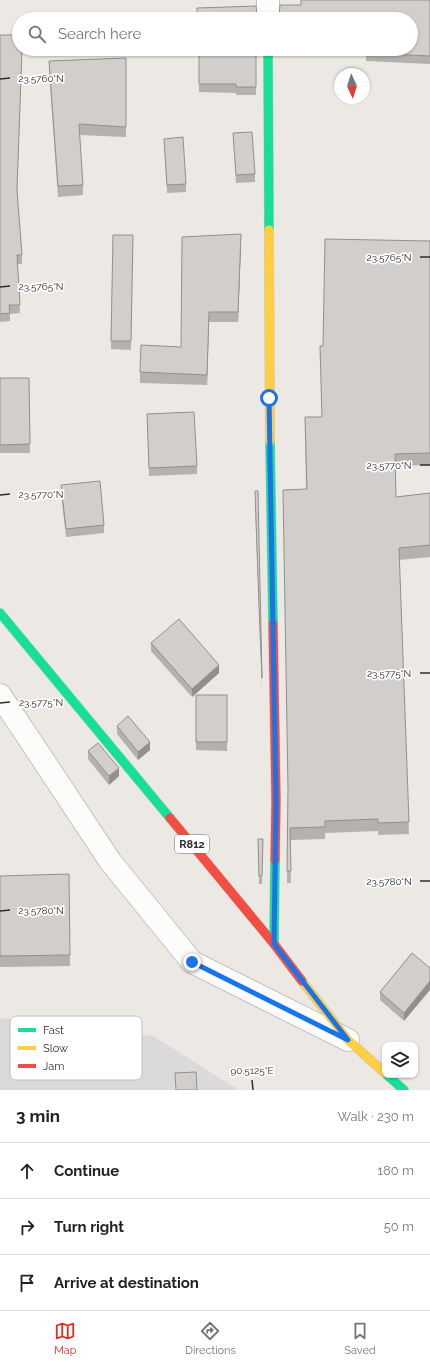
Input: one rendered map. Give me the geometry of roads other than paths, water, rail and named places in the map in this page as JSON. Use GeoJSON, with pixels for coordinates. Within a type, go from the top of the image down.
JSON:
{"type":"FeatureCollection","features":[{"type":"Feature","properties":{"kind":"street"},"geometry":{"type":"LineString","coordinates":[[268,0],[268,12]]}},
{"type":"Feature","properties":{"kind":"street"},"geometry":{"type":"LineString","coordinates":[[268,56],[269,390],[276,801],[274,944]]}},
{"type":"Feature","properties":{"kind":"street","name":"R812"},"geometry":{"type":"LineString","coordinates":[[0,612],[274,944],[348,1040],[382,1070]]}},
{"type":"Feature","properties":{"kind":"street"},"geometry":{"type":"LineString","coordinates":[[0,695],[110,861],[192,962],[348,1040]]}},
{"type":"Feature","properties":{"kind":"street","name":"R812"},"geometry":{"type":"LineString","coordinates":[[390,1078],[404,1090]]}}]}
